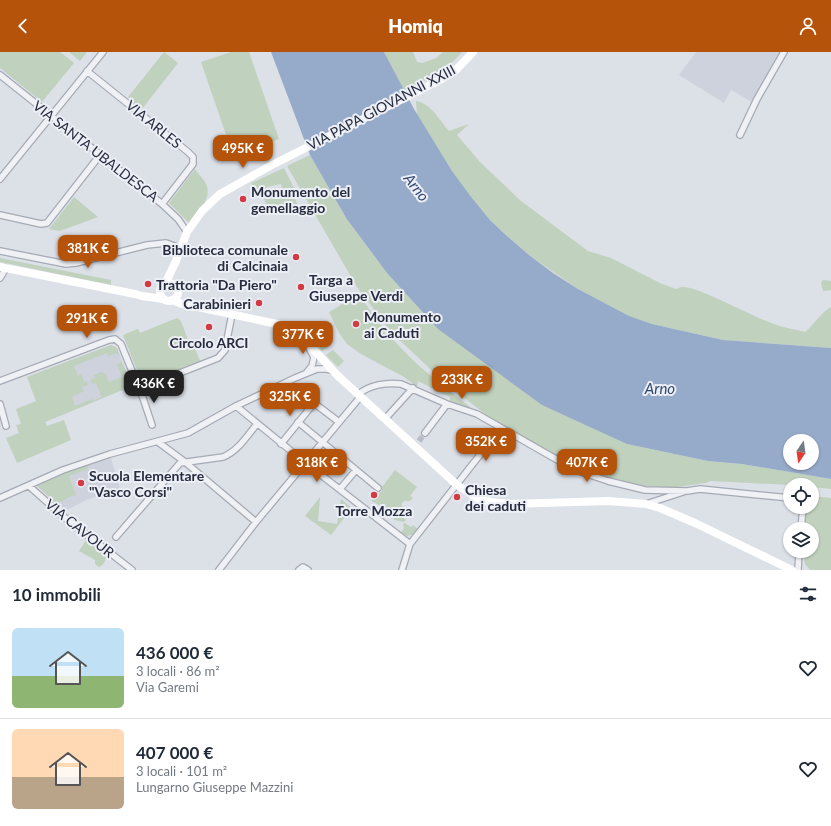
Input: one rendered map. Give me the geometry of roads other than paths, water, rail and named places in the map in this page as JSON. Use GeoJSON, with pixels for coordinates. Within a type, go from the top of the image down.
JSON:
{"type":"FeatureCollection","features":[{"type":"Feature","properties":{"kind":"street"},"geometry":{"type":"LineString","coordinates":[[0,179],[103,52]]}},
{"type":"Feature","properties":{"kind":"street","name":"VIA PAPA GIOVANNI XXIII"},"geometry":{"type":"LineString","coordinates":[[176,261],[186,232],[202,211],[220,194],[230,187],[294,153],[442,78],[456,70],[473,52]]}},
{"type":"Feature","properties":{"kind":"street"},"geometry":{"type":"LineString","coordinates":[[740,135],[757,99],[784,52]]}},
{"type":"Feature","properties":{"kind":"street","name":"VIA ARLES"},"geometry":{"type":"LineString","coordinates":[[87,72],[193,157],[192,164],[162,204]]}},
{"type":"Feature","properties":{"kind":"street","name":"VIA SANTA UBALDESCA"},"geometry":{"type":"LineString","coordinates":[[0,75],[162,204],[178,220],[186,232]]}},
{"type":"Feature","properties":{"kind":"street"},"geometry":{"type":"LineString","coordinates":[[0,215],[41,224],[46,223],[100,155]]}},
{"type":"Feature","properties":{"kind":"street"},"geometry":{"type":"LineString","coordinates":[[0,251],[66,264],[76,263],[147,245],[166,243],[180,248]]}},
{"type":"Feature","properties":{"kind":"street"},"geometry":{"type":"LineString","coordinates":[[163,299],[160,294],[176,261]]}},
{"type":"Feature","properties":{"kind":"street"},"geometry":{"type":"LineString","coordinates":[[172,300],[176,298],[176,261]]}},
{"type":"Feature","properties":{"kind":"street"},"geometry":{"type":"LineString","coordinates":[[0,278],[3,267],[142,296],[168,301],[172,300],[190,307],[198,307],[293,328],[334,371],[386,419],[417,444],[457,485],[480,500],[501,503],[608,501],[646,504],[660,508],[695,523],[792,570]]}},
{"type":"Feature","properties":{"kind":"street"},"geometry":{"type":"LineString","coordinates":[[135,294],[152,293],[170,284],[185,300],[198,307]]}},
{"type":"Feature","properties":{"kind":"street"},"geometry":{"type":"LineString","coordinates":[[139,389],[218,358],[225,350],[232,314]]}},
{"type":"Feature","properties":{"kind":"street"},"geometry":{"type":"LineString","coordinates":[[302,337],[314,357],[310,369],[305,374]]}},
{"type":"Feature","properties":{"kind":"street"},"geometry":{"type":"LineString","coordinates":[[0,381],[115,339],[121,344],[152,425]]}},
{"type":"Feature","properties":{"kind":"street"},"geometry":{"type":"LineString","coordinates":[[0,498],[63,470],[110,454],[188,433],[236,406],[305,374],[321,369],[334,371]]}},
{"type":"Feature","properties":{"kind":"street"},"geometry":{"type":"LineString","coordinates":[[219,570],[256,522],[306,463],[360,395],[369,388],[394,383],[413,388],[448,404],[477,414],[574,470],[645,490],[688,491]]}},
{"type":"Feature","properties":{"kind":"street"},"geometry":{"type":"LineString","coordinates":[[386,419],[413,388]]}},
{"type":"Feature","properties":{"kind":"street"},"geometry":{"type":"LineString","coordinates":[[281,444],[314,403],[339,422]]}},
{"type":"Feature","properties":{"kind":"street"},"geometry":{"type":"LineString","coordinates":[[0,404],[6,426]]}},
{"type":"Feature","properties":{"kind":"street"},"geometry":{"type":"LineString","coordinates":[[425,433],[448,404]]}},
{"type":"Feature","properties":{"kind":"street"},"geometry":{"type":"LineString","coordinates":[[236,406],[281,444],[410,544]]}},
{"type":"Feature","properties":{"kind":"street"},"geometry":{"type":"LineString","coordinates":[[298,422],[378,488]]}},
{"type":"Feature","properties":{"kind":"street"},"geometry":{"type":"LineString","coordinates":[[116,537],[180,463],[229,455],[257,424]]}},
{"type":"Feature","properties":{"kind":"street"},"geometry":{"type":"LineString","coordinates":[[402,570],[410,544],[501,428]]}},
{"type":"Feature","properties":{"kind":"street"},"geometry":{"type":"LineString","coordinates":[[158,442],[185,462],[256,522]]}},
{"type":"Feature","properties":{"kind":"street"},"geometry":{"type":"LineString","coordinates":[[306,463],[327,461],[338,455]]}},
{"type":"Feature","properties":{"kind":"street"},"geometry":{"type":"LineString","coordinates":[[340,489],[356,470]]}},
{"type":"Feature","properties":{"kind":"street","name":"VIA CAVOUR"},"geometry":{"type":"LineString","coordinates":[[29,486],[64,517],[132,570]]}},
{"type":"Feature","properties":{"kind":"street"},"geometry":{"type":"LineString","coordinates":[[646,504],[688,491],[700,489],[783,497]]}},
{"type":"Feature","properties":{"kind":"street"},"geometry":{"type":"LineString","coordinates":[[798,570],[799,558]]}},
{"type":"Feature","properties":{"kind":"street"},"geometry":{"type":"LineString","coordinates":[[299,570],[303,568],[308,570]]}},
{"type":"Feature","properties":{"kind":"water","name":"Arno"},"geometry":{"type":"Polygon","coordinates":[[[271,52],[384,52],[414,109],[452,171],[490,220],[529,255],[553,273],[578,289],[629,316],[652,324],[723,340],[831,348],[831,479],[742,464],[708,461],[627,444],[542,405],[438,329],[387,273],[346,218],[310,155],[271,52]]]}},
{"type":"Feature","properties":{"kind":"tunnel"},"geometry":{"type":"LineString","coordinates":[[419,441],[425,433]]}},
{"type":"Feature","properties":{"kind":"place","name":"Monumento del gemellaggio"},"geometry":{"type":"Point","coordinates":[243,199]}},
{"type":"Feature","properties":{"kind":"place","name":"Biblioteca comunale di Calcinaia"},"geometry":{"type":"Point","coordinates":[296,257]}},
{"type":"Feature","properties":{"kind":"place","name":"Trattoria \"Da Piero\""},"geometry":{"type":"Point","coordinates":[148,284]}},
{"type":"Feature","properties":{"kind":"place","name":"Targa a Giuseppe Verdi"},"geometry":{"type":"Point","coordinates":[301,287]}},
{"type":"Feature","properties":{"kind":"place","name":"Carabinieri"},"geometry":{"type":"Point","coordinates":[259,303]}},
{"type":"Feature","properties":{"kind":"place","name":"Monumento ai Caduti"},"geometry":{"type":"Point","coordinates":[356,324]}},
{"type":"Feature","properties":{"kind":"place","name":"Circolo ARCI"},"geometry":{"type":"Point","coordinates":[209,327]}},
{"type":"Feature","properties":{"kind":"place","name":"Scuola Elementare \"Vasco Corsi\""},"geometry":{"type":"Point","coordinates":[81,483]}},
{"type":"Feature","properties":{"kind":"place","name":"Torre Mozza"},"geometry":{"type":"Point","coordinates":[374,495]}},
{"type":"Feature","properties":{"kind":"place","name":"Chiesa dei caduti"},"geometry":{"type":"Point","coordinates":[457,497]}}]}
